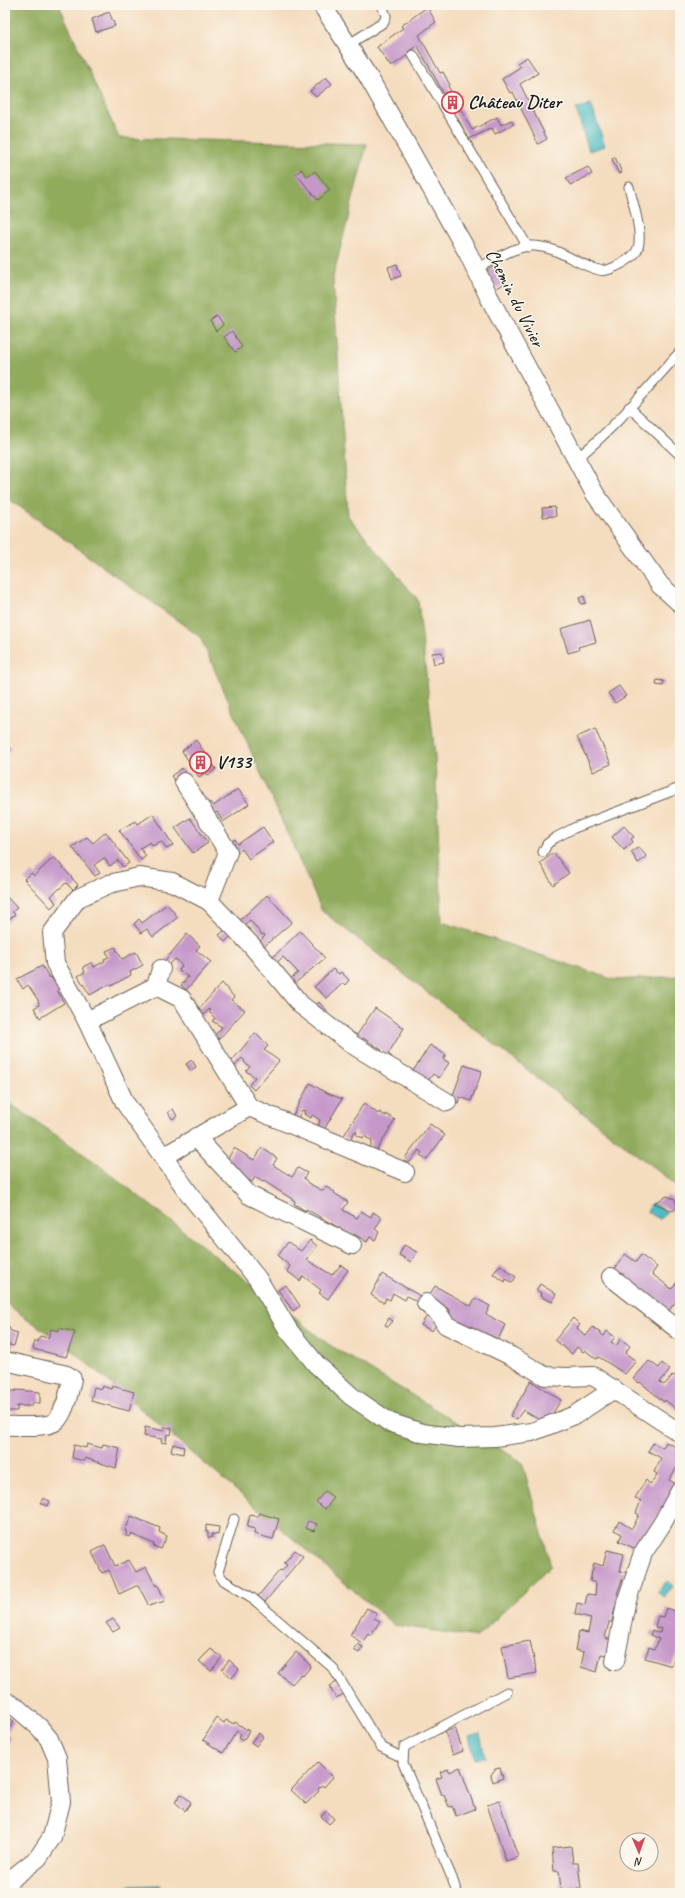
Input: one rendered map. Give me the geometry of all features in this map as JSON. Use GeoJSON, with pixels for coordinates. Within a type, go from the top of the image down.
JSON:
{"type":"FeatureCollection","features":[{"type":"Feature","properties":{"kind":"street","name":"Chemin du Vivier"},"geometry":{"type":"LineString","coordinates":[[322,5],[373,85],[476,269],[594,494],[660,585],[680,603]]}},
{"type":"Feature","properties":{"kind":"street"},"geometry":{"type":"LineString","coordinates":[[184,782],[228,852],[209,901]]}},
{"type":"Feature","properties":{"kind":"street"},"geometry":{"type":"LineString","coordinates":[[447,1102],[353,1045],[301,1005],[252,946],[209,901],[172,882],[139,877],[109,884],[78,898],[52,933],[56,963],[87,1021],[125,1103],[193,1198],[257,1278],[289,1331],[316,1364],[351,1396],[389,1422],[422,1434],[459,1438],[494,1437],[532,1432],[574,1415],[614,1389]]}},
{"type":"Feature","properties":{"kind":"street"},"geometry":{"type":"LineString","coordinates":[[87,1021],[158,978],[182,999],[249,1107],[405,1172]]}},
{"type":"Feature","properties":{"kind":"street"},"geometry":{"type":"LineString","coordinates":[[164,1157],[196,1136],[249,1107]]}},
{"type":"Feature","properties":{"kind":"street"},"geometry":{"type":"LineString","coordinates":[[196,1136],[249,1195],[352,1245]]}},
{"type":"Feature","properties":{"kind":"street"},"geometry":{"type":"LineString","coordinates":[[611,1277],[680,1331]]}},
{"type":"Feature","properties":{"kind":"street"},"geometry":{"type":"LineString","coordinates":[[426,1303],[439,1314],[446,1325],[511,1356],[544,1376],[593,1376],[680,1433]]}},
{"type":"Feature","properties":{"kind":"street"},"geometry":{"type":"LineString","coordinates":[[5,1361],[67,1375],[72,1379],[68,1396],[57,1421],[48,1425],[5,1426]]}},
{"type":"Feature","properties":{"kind":"street"},"geometry":{"type":"LineString","coordinates":[[615,1661],[626,1604],[643,1553],[662,1524],[680,1491]]}},
{"type":"Feature","properties":{"kind":"street"},"geometry":{"type":"LineString","coordinates":[[5,1701],[16,1707],[39,1727],[49,1739],[57,1758],[61,1802],[52,1837],[38,1858],[5,1884]]}},
{"type":"Feature","properties":{"kind":"lane"},"geometry":{"type":"LineString","coordinates":[[348,46],[384,22],[386,16],[382,5]]}},
{"type":"Feature","properties":{"kind":"lane"},"geometry":{"type":"LineString","coordinates":[[413,55],[528,247]]}},
{"type":"Feature","properties":{"kind":"lane"},"geometry":{"type":"LineString","coordinates":[[476,269],[516,250],[528,247],[543,247],[568,255],[601,271],[608,271],[625,262],[635,253],[640,245],[638,228],[629,187]]}},
{"type":"Feature","properties":{"kind":"lane"},"geometry":{"type":"LineString","coordinates":[[576,459],[593,446],[680,352]]}},
{"type":"Feature","properties":{"kind":"lane"},"geometry":{"type":"LineString","coordinates":[[630,407],[680,456]]}},
{"type":"Feature","properties":{"kind":"lane"},"geometry":{"type":"LineString","coordinates":[[543,852],[547,844],[574,828],[680,788]]}},
{"type":"Feature","properties":{"kind":"lane"},"geometry":{"type":"LineString","coordinates":[[234,1518],[218,1572],[223,1580],[251,1597],[333,1668],[381,1747],[403,1758]]}},
{"type":"Feature","properties":{"kind":"lane"},"geometry":{"type":"LineString","coordinates":[[457,1893],[403,1763],[404,1747],[507,1692]]}},
{"type":"Feature","properties":{"kind":"green space"},"geometry":{"type":"Polygon","coordinates":[[[5,5],[59,5],[119,138],[367,144],[333,277],[348,516],[418,600],[435,756],[442,922],[615,980],[680,976],[680,1188],[322,911],[200,637],[5,496],[5,5]]]}},
{"type":"Feature","properties":{"kind":"green space"},"geometry":{"type":"Polygon","coordinates":[[[5,1100],[95,1162],[328,1344],[522,1462],[551,1566],[477,1637],[394,1625],[69,1348],[5,1303],[5,1100]]]}},
{"type":"Feature","properties":{"kind":"water"},"geometry":{"type":"Polygon","coordinates":[[[591,104],[605,146],[589,151],[576,109],[591,104]]]}},
{"type":"Feature","properties":{"kind":"water"},"geometry":{"type":"Polygon","coordinates":[[[652,1203],[667,1212],[660,1219],[647,1212],[652,1203]]]}},
{"type":"Feature","properties":{"kind":"water"},"geometry":{"type":"Polygon","coordinates":[[[667,1581],[673,1586],[664,1597],[657,1592],[667,1581]]]}},
{"type":"Feature","properties":{"kind":"water"},"geometry":{"type":"Polygon","coordinates":[[[480,1733],[485,1758],[475,1759],[469,1736],[480,1733]]]}},
{"type":"Feature","properties":{"kind":"water"},"geometry":{"type":"Polygon","coordinates":[[[160,1885],[159,1893],[127,1893],[128,1886],[160,1885]]]}},
{"type":"Feature","properties":{"kind":"building"},"geometry":{"type":"Polygon","coordinates":[[[427,7],[436,22],[419,35],[440,73],[443,72],[450,85],[448,86],[472,130],[497,117],[501,125],[511,120],[514,124],[495,134],[492,128],[469,139],[417,45],[408,52],[409,54],[391,67],[377,47],[403,28],[401,26],[427,7]]]}},
{"type":"Feature","properties":{"kind":"building"},"geometry":{"type":"Polygon","coordinates":[[[109,12],[115,26],[96,32],[92,19],[109,12]]]}},
{"type":"Feature","properties":{"kind":"building"},"geometry":{"type":"Polygon","coordinates":[[[527,57],[538,73],[520,84],[547,139],[538,144],[513,92],[510,93],[502,79],[520,67],[517,63],[527,57]]]}},
{"type":"Feature","properties":{"kind":"building"},"geometry":{"type":"Polygon","coordinates":[[[326,77],[332,84],[316,97],[310,91],[326,77]]]}},
{"type":"Feature","properties":{"kind":"building"},"geometry":{"type":"Polygon","coordinates":[[[615,157],[622,173],[619,174],[612,159],[615,157]]]}},
{"type":"Feature","properties":{"kind":"building"},"geometry":{"type":"Polygon","coordinates":[[[588,167],[592,174],[570,185],[566,178],[588,167]]]}},
{"type":"Feature","properties":{"kind":"building"},"geometry":{"type":"Polygon","coordinates":[[[301,169],[308,177],[315,171],[330,190],[318,200],[296,174],[301,169]]]}},
{"type":"Feature","properties":{"kind":"building"},"geometry":{"type":"Polygon","coordinates":[[[397,264],[401,276],[392,279],[388,267],[397,264]]]}},
{"type":"Feature","properties":{"kind":"building"},"geometry":{"type":"Polygon","coordinates":[[[494,267],[504,284],[495,289],[486,271],[494,267]]]}},
{"type":"Feature","properties":{"kind":"building"},"geometry":{"type":"Polygon","coordinates":[[[217,316],[223,325],[216,331],[210,321],[217,316]]]}},
{"type":"Feature","properties":{"kind":"building"},"geometry":{"type":"Polygon","coordinates":[[[232,331],[242,347],[235,352],[224,337],[232,331]]]}},
{"type":"Feature","properties":{"kind":"building"},"geometry":{"type":"Polygon","coordinates":[[[555,507],[556,516],[543,517],[542,508],[555,507]]]}},
{"type":"Feature","properties":{"kind":"building"},"geometry":{"type":"Polygon","coordinates":[[[584,596],[586,603],[581,604],[579,598],[584,596]]]}},
{"type":"Feature","properties":{"kind":"building"},"geometry":{"type":"Polygon","coordinates":[[[590,620],[596,642],[578,647],[579,650],[568,653],[561,629],[590,620]]]}},
{"type":"Feature","properties":{"kind":"building"},"geometry":{"type":"Polygon","coordinates":[[[442,652],[444,662],[434,664],[432,653],[442,652]]]}},
{"type":"Feature","properties":{"kind":"building"},"geometry":{"type":"Polygon","coordinates":[[[657,680],[664,681],[663,686],[656,685],[657,680]]]}},
{"type":"Feature","properties":{"kind":"building"},"geometry":{"type":"Polygon","coordinates":[[[619,686],[626,696],[615,703],[608,693],[619,686]]]}},
{"type":"Feature","properties":{"kind":"building"},"geometry":{"type":"Polygon","coordinates":[[[595,729],[611,764],[593,772],[577,737],[595,729]]]}},
{"type":"Feature","properties":{"kind":"building","name":"V133"},"geometry":{"type":"Polygon","coordinates":[[[196,740],[216,769],[208,775],[206,772],[199,777],[182,751],[196,740]]]}},
{"type":"Feature","properties":{"kind":"building"},"geometry":{"type":"Polygon","coordinates":[[[5,742],[11,749],[5,754],[5,742]]]}},
{"type":"Feature","properties":{"kind":"building"},"geometry":{"type":"Polygon","coordinates":[[[182,768],[189,779],[179,786],[171,776],[182,768]]]}},
{"type":"Feature","properties":{"kind":"building"},"geometry":{"type":"Polygon","coordinates":[[[238,789],[249,804],[223,822],[217,812],[212,815],[205,805],[210,802],[213,806],[238,789]]]}},
{"type":"Feature","properties":{"kind":"building"},"geometry":{"type":"Polygon","coordinates":[[[153,814],[173,845],[167,849],[161,841],[153,846],[150,842],[140,848],[146,856],[141,860],[119,830],[136,821],[138,824],[153,814]]]}},
{"type":"Feature","properties":{"kind":"building"},"geometry":{"type":"Polygon","coordinates":[[[190,818],[208,843],[193,853],[175,828],[190,818]]]}},
{"type":"Feature","properties":{"kind":"building"},"geometry":{"type":"Polygon","coordinates":[[[624,826],[634,837],[631,839],[633,842],[624,850],[612,837],[624,826]]]}},
{"type":"Feature","properties":{"kind":"building"},"geometry":{"type":"Polygon","coordinates":[[[263,827],[273,842],[249,859],[242,849],[237,853],[230,843],[235,839],[238,844],[263,827]]]}},
{"type":"Feature","properties":{"kind":"building"},"geometry":{"type":"Polygon","coordinates":[[[106,832],[129,863],[123,867],[118,860],[110,866],[104,858],[94,865],[100,873],[95,876],[72,847],[87,837],[93,843],[106,832]]]}},
{"type":"Feature","properties":{"kind":"building"},"geometry":{"type":"Polygon","coordinates":[[[639,847],[647,857],[638,863],[631,852],[639,847]]]}},
{"type":"Feature","properties":{"kind":"building"},"geometry":{"type":"Polygon","coordinates":[[[554,853],[569,873],[553,885],[540,863],[554,853]]]}},
{"type":"Feature","properties":{"kind":"building"},"geometry":{"type":"Polygon","coordinates":[[[54,857],[78,885],[73,890],[66,883],[51,896],[56,903],[51,908],[24,879],[32,873],[34,876],[54,857]]]}},
{"type":"Feature","properties":{"kind":"building"},"geometry":{"type":"Polygon","coordinates":[[[5,895],[17,908],[12,912],[15,914],[5,924],[5,895]]]}},
{"type":"Feature","properties":{"kind":"building"},"geometry":{"type":"Polygon","coordinates":[[[267,895],[292,922],[261,949],[257,944],[265,936],[264,934],[262,935],[250,920],[242,927],[238,922],[267,895]]]}},
{"type":"Feature","properties":{"kind":"building"},"geometry":{"type":"Polygon","coordinates":[[[167,904],[178,917],[153,937],[147,929],[141,933],[134,924],[139,919],[142,923],[167,904]]]}},
{"type":"Feature","properties":{"kind":"building"},"geometry":{"type":"Polygon","coordinates":[[[225,930],[231,936],[225,942],[219,935],[225,930]]]}},
{"type":"Feature","properties":{"kind":"building"},"geometry":{"type":"Polygon","coordinates":[[[300,931],[325,958],[294,984],[290,979],[298,973],[296,970],[283,957],[275,964],[271,959],[300,931]]]}},
{"type":"Feature","properties":{"kind":"building"},"geometry":{"type":"Polygon","coordinates":[[[187,934],[200,946],[196,950],[211,962],[186,990],[181,985],[188,977],[179,970],[182,966],[178,961],[175,959],[167,967],[163,963],[187,934]]]}},
{"type":"Feature","properties":{"kind":"building"},"geometry":{"type":"Polygon","coordinates":[[[115,947],[122,959],[136,952],[143,965],[130,972],[131,975],[90,995],[78,976],[85,972],[83,967],[92,962],[94,967],[105,961],[104,959],[109,957],[106,951],[115,947]]]}},
{"type":"Feature","properties":{"kind":"building"},"geometry":{"type":"Polygon","coordinates":[[[42,966],[59,989],[57,990],[64,1003],[40,1018],[34,1008],[39,1005],[38,1000],[28,985],[23,989],[17,979],[42,966]]]}},
{"type":"Feature","properties":{"kind":"building"},"geometry":{"type":"Polygon","coordinates":[[[333,969],[339,974],[341,972],[349,980],[345,985],[343,983],[327,998],[314,987],[333,969]]]}},
{"type":"Feature","properties":{"kind":"building"},"geometry":{"type":"Polygon","coordinates":[[[222,983],[234,997],[231,1000],[245,1010],[219,1039],[215,1035],[222,1027],[212,1021],[215,1018],[209,1012],[211,1011],[209,1009],[202,1017],[196,1012],[222,983]]]}},
{"type":"Feature","properties":{"kind":"building"},"geometry":{"type":"Polygon","coordinates":[[[319,1002],[327,1011],[322,1016],[314,1007],[319,1002]]]}},
{"type":"Feature","properties":{"kind":"building"},"geometry":{"type":"Polygon","coordinates":[[[375,1008],[404,1028],[388,1054],[392,1057],[388,1062],[378,1055],[382,1050],[363,1038],[359,1043],[349,1036],[352,1032],[357,1035],[375,1008]]]}},
{"type":"Feature","properties":{"kind":"building"},"geometry":{"type":"Polygon","coordinates":[[[255,1033],[268,1046],[264,1050],[279,1061],[254,1090],[249,1085],[255,1077],[246,1071],[250,1067],[242,1058],[235,1066],[231,1062],[255,1033]]]}},
{"type":"Feature","properties":{"kind":"building"},"geometry":{"type":"Polygon","coordinates":[[[430,1045],[446,1055],[443,1059],[449,1063],[439,1078],[433,1074],[428,1081],[418,1074],[415,1080],[405,1073],[408,1067],[413,1071],[430,1045]]]}},
{"type":"Feature","properties":{"kind":"building"},"geometry":{"type":"Polygon","coordinates":[[[192,1060],[196,1067],[191,1071],[186,1064],[192,1060]]]}},
{"type":"Feature","properties":{"kind":"building"},"geometry":{"type":"Polygon","coordinates":[[[464,1065],[482,1071],[471,1101],[460,1097],[458,1103],[446,1100],[449,1094],[453,1095],[464,1065]]]}},
{"type":"Feature","properties":{"kind":"building"},"geometry":{"type":"Polygon","coordinates":[[[310,1083],[325,1092],[342,1099],[322,1133],[317,1131],[320,1120],[312,1115],[311,1118],[304,1114],[305,1111],[302,1110],[297,1120],[292,1117],[310,1083]]]}},
{"type":"Feature","properties":{"kind":"building"},"geometry":{"type":"Polygon","coordinates":[[[364,1103],[378,1114],[379,1112],[386,1116],[386,1114],[395,1120],[375,1153],[370,1150],[372,1141],[364,1136],[363,1138],[356,1135],[357,1132],[355,1131],[349,1141],[343,1137],[364,1103]]]}},
{"type":"Feature","properties":{"kind":"building"},"geometry":{"type":"Polygon","coordinates":[[[173,1109],[177,1116],[172,1119],[168,1112],[173,1109]]]}},
{"type":"Feature","properties":{"kind":"building"},"geometry":{"type":"Polygon","coordinates":[[[430,1124],[445,1135],[426,1160],[420,1155],[422,1153],[419,1150],[410,1162],[405,1158],[430,1124]]]}},
{"type":"Feature","properties":{"kind":"building"},"geometry":{"type":"Polygon","coordinates":[[[234,1148],[254,1160],[262,1148],[277,1158],[273,1165],[292,1177],[298,1168],[307,1173],[304,1178],[308,1183],[323,1191],[326,1187],[335,1192],[334,1193],[348,1202],[343,1210],[357,1218],[361,1211],[371,1217],[373,1212],[382,1218],[375,1229],[379,1232],[375,1240],[370,1237],[367,1242],[354,1234],[353,1236],[306,1209],[306,1211],[294,1204],[295,1201],[264,1181],[263,1182],[255,1177],[252,1182],[243,1177],[244,1176],[226,1162],[234,1148]]]}},
{"type":"Feature","properties":{"kind":"building"},"geometry":{"type":"Polygon","coordinates":[[[667,1196],[675,1199],[677,1207],[673,1211],[654,1203],[667,1196]]]}},
{"type":"Feature","properties":{"kind":"building"},"geometry":{"type":"Polygon","coordinates":[[[310,1240],[317,1246],[307,1260],[332,1275],[341,1265],[348,1270],[328,1299],[319,1293],[321,1290],[303,1276],[300,1281],[287,1271],[290,1266],[278,1256],[288,1242],[301,1251],[310,1240]]]}},
{"type":"Feature","properties":{"kind":"building"},"geometry":{"type":"Polygon","coordinates":[[[404,1245],[417,1252],[411,1262],[399,1255],[404,1245]]]}},
{"type":"Feature","properties":{"kind":"building"},"geometry":{"type":"Polygon","coordinates":[[[625,1254],[636,1262],[641,1255],[657,1267],[652,1274],[672,1289],[677,1282],[680,1285],[680,1296],[667,1313],[612,1273],[625,1254]]]}},
{"type":"Feature","properties":{"kind":"building"},"geometry":{"type":"Polygon","coordinates":[[[500,1265],[516,1277],[512,1283],[506,1279],[505,1282],[493,1274],[500,1265]]]}},
{"type":"Feature","properties":{"kind":"building"},"geometry":{"type":"Polygon","coordinates":[[[382,1274],[422,1297],[419,1303],[407,1296],[405,1300],[393,1293],[390,1300],[386,1298],[384,1303],[371,1295],[382,1274]]]}},
{"type":"Feature","properties":{"kind":"building"},"geometry":{"type":"Polygon","coordinates":[[[540,1284],[556,1294],[552,1302],[540,1296],[541,1293],[536,1290],[540,1284]]]}},
{"type":"Feature","properties":{"kind":"building"},"geometry":{"type":"Polygon","coordinates":[[[286,1285],[300,1306],[293,1311],[278,1290],[286,1285]]]}},
{"type":"Feature","properties":{"kind":"building"},"geometry":{"type":"Polygon","coordinates":[[[435,1286],[471,1306],[475,1298],[490,1306],[486,1314],[505,1325],[496,1344],[451,1321],[452,1317],[450,1310],[428,1297],[435,1286]]]}},
{"type":"Feature","properties":{"kind":"building"},"geometry":{"type":"Polygon","coordinates":[[[427,1316],[438,1322],[432,1331],[421,1325],[427,1316]]]}},
{"type":"Feature","properties":{"kind":"building"},"geometry":{"type":"Polygon","coordinates":[[[389,1318],[393,1321],[388,1327],[385,1325],[389,1318]]]}},
{"type":"Feature","properties":{"kind":"building"},"geometry":{"type":"Polygon","coordinates":[[[573,1318],[580,1325],[577,1328],[586,1336],[593,1327],[604,1336],[607,1331],[615,1337],[611,1342],[616,1346],[621,1339],[630,1346],[625,1353],[636,1361],[625,1374],[599,1357],[596,1359],[585,1350],[583,1352],[577,1347],[572,1354],[555,1340],[573,1318]]]}},
{"type":"Feature","properties":{"kind":"building"},"geometry":{"type":"Polygon","coordinates":[[[5,1321],[11,1331],[18,1333],[14,1346],[5,1344],[5,1321]]]}},
{"type":"Feature","properties":{"kind":"building"},"geometry":{"type":"Polygon","coordinates":[[[59,1328],[75,1332],[66,1357],[33,1349],[35,1341],[38,1342],[40,1336],[48,1338],[51,1329],[59,1331],[59,1328]]]}},
{"type":"Feature","properties":{"kind":"building"},"geometry":{"type":"Polygon","coordinates":[[[649,1361],[659,1368],[662,1363],[670,1370],[660,1382],[664,1385],[673,1375],[680,1380],[676,1387],[680,1390],[680,1412],[665,1400],[664,1402],[640,1382],[639,1383],[633,1379],[649,1361]]]}},
{"type":"Feature","properties":{"kind":"building"},"geometry":{"type":"Polygon","coordinates":[[[531,1381],[561,1400],[546,1424],[523,1410],[517,1419],[510,1416],[531,1381]]]}},
{"type":"Feature","properties":{"kind":"building"},"geometry":{"type":"Polygon","coordinates":[[[102,1386],[111,1389],[112,1386],[134,1392],[129,1411],[91,1401],[94,1387],[101,1389],[102,1386]]]}},
{"type":"Feature","properties":{"kind":"building"},"geometry":{"type":"Polygon","coordinates":[[[16,1390],[40,1392],[40,1403],[33,1403],[32,1406],[17,1406],[17,1411],[5,1411],[5,1391],[16,1390]]]}},
{"type":"Feature","properties":{"kind":"building"},"geometry":{"type":"Polygon","coordinates":[[[145,1427],[164,1431],[164,1427],[172,1428],[171,1435],[167,1434],[166,1443],[161,1442],[162,1439],[144,1436],[145,1427]]]}},
{"type":"Feature","properties":{"kind":"building"},"geometry":{"type":"Polygon","coordinates":[[[666,1442],[680,1449],[680,1462],[669,1480],[678,1485],[636,1549],[619,1541],[622,1534],[614,1530],[619,1521],[632,1529],[639,1515],[636,1513],[641,1501],[635,1498],[646,1480],[650,1484],[654,1480],[657,1474],[654,1472],[661,1458],[648,1451],[653,1443],[663,1448],[666,1442]]]}},
{"type":"Feature","properties":{"kind":"building"},"geometry":{"type":"Polygon","coordinates":[[[87,1444],[102,1448],[103,1444],[120,1448],[116,1468],[85,1458],[85,1461],[72,1458],[74,1445],[86,1448],[87,1444]]]}},
{"type":"Feature","properties":{"kind":"building"},"geometry":{"type":"Polygon","coordinates":[[[173,1444],[184,1447],[183,1454],[171,1451],[173,1444]]]}},
{"type":"Feature","properties":{"kind":"building"},"geometry":{"type":"Polygon","coordinates":[[[325,1491],[334,1498],[325,1509],[316,1502],[325,1491]]]}},
{"type":"Feature","properties":{"kind":"building"},"geometry":{"type":"Polygon","coordinates":[[[43,1498],[50,1501],[48,1506],[40,1503],[43,1498]]]}},
{"type":"Feature","properties":{"kind":"building"},"geometry":{"type":"Polygon","coordinates":[[[259,1513],[279,1519],[273,1539],[254,1534],[255,1529],[247,1527],[250,1515],[258,1517],[259,1513]]]}},
{"type":"Feature","properties":{"kind":"building"},"geometry":{"type":"Polygon","coordinates":[[[131,1516],[160,1528],[159,1532],[167,1536],[161,1549],[153,1546],[154,1544],[131,1534],[130,1537],[126,1536],[127,1532],[125,1531],[131,1516]]]}},
{"type":"Feature","properties":{"kind":"building"},"geometry":{"type":"Polygon","coordinates":[[[308,1521],[317,1524],[314,1531],[305,1528],[308,1521]]]}},
{"type":"Feature","properties":{"kind":"building"},"geometry":{"type":"Polygon","coordinates":[[[206,1525],[219,1527],[218,1535],[212,1534],[212,1538],[208,1537],[206,1525]]]}},
{"type":"Feature","properties":{"kind":"building"},"geometry":{"type":"Polygon","coordinates":[[[105,1545],[115,1566],[129,1560],[136,1572],[146,1567],[156,1586],[158,1585],[165,1601],[149,1606],[138,1585],[119,1594],[109,1570],[102,1573],[92,1552],[105,1545]]]}},
{"type":"Feature","properties":{"kind":"building"},"geometry":{"type":"Polygon","coordinates":[[[295,1550],[303,1556],[265,1602],[258,1596],[280,1570],[282,1571],[287,1565],[284,1563],[295,1550]]]}},
{"type":"Feature","properties":{"kind":"building"},"geometry":{"type":"Polygon","coordinates":[[[607,1550],[624,1554],[620,1571],[632,1574],[631,1582],[622,1580],[617,1594],[620,1595],[617,1607],[615,1607],[612,1622],[609,1622],[605,1638],[617,1642],[613,1656],[601,1654],[597,1672],[581,1667],[584,1652],[575,1650],[579,1631],[588,1633],[591,1618],[575,1614],[577,1603],[585,1605],[587,1594],[595,1595],[596,1583],[590,1581],[594,1563],[603,1566],[607,1550]]]}},
{"type":"Feature","properties":{"kind":"building"},"geometry":{"type":"Polygon","coordinates":[[[367,1608],[377,1614],[374,1618],[380,1621],[370,1636],[368,1634],[362,1643],[350,1635],[367,1608]]]}},
{"type":"Feature","properties":{"kind":"building"},"geometry":{"type":"Polygon","coordinates":[[[666,1608],[680,1613],[680,1651],[679,1653],[677,1652],[672,1666],[645,1658],[649,1647],[654,1649],[657,1644],[659,1639],[650,1635],[652,1630],[660,1633],[661,1629],[655,1627],[658,1616],[663,1617],[666,1608]]]}},
{"type":"Feature","properties":{"kind":"building"},"geometry":{"type":"Polygon","coordinates":[[[113,1619],[120,1628],[113,1632],[106,1623],[113,1619]]]}},
{"type":"Feature","properties":{"kind":"building"},"geometry":{"type":"Polygon","coordinates":[[[530,1641],[537,1673],[508,1678],[502,1646],[530,1641]]]}},
{"type":"Feature","properties":{"kind":"building"},"geometry":{"type":"Polygon","coordinates":[[[358,1644],[363,1647],[359,1653],[354,1650],[358,1644]]]}},
{"type":"Feature","properties":{"kind":"building"},"geometry":{"type":"Polygon","coordinates":[[[211,1649],[222,1657],[211,1671],[199,1661],[211,1649]]]}},
{"type":"Feature","properties":{"kind":"building"},"geometry":{"type":"Polygon","coordinates":[[[296,1652],[311,1666],[303,1676],[301,1674],[292,1684],[278,1673],[296,1652]]]}},
{"type":"Feature","properties":{"kind":"building"},"geometry":{"type":"Polygon","coordinates":[[[229,1660],[239,1669],[232,1678],[222,1669],[229,1660]]]}},
{"type":"Feature","properties":{"kind":"building"},"geometry":{"type":"Polygon","coordinates":[[[338,1681],[346,1693],[336,1698],[329,1686],[338,1681]]]}},
{"type":"Feature","properties":{"kind":"building"},"geometry":{"type":"Polygon","coordinates":[[[5,1715],[14,1721],[5,1735],[5,1715]]]}},
{"type":"Feature","properties":{"kind":"building"},"geometry":{"type":"Polygon","coordinates":[[[217,1718],[224,1723],[226,1720],[234,1724],[235,1722],[249,1731],[243,1741],[239,1738],[241,1734],[237,1731],[223,1753],[203,1740],[217,1718]]]}},
{"type":"Feature","properties":{"kind":"building"},"geometry":{"type":"Polygon","coordinates":[[[455,1728],[463,1751],[453,1755],[445,1732],[455,1728]]]}},
{"type":"Feature","properties":{"kind":"building"},"geometry":{"type":"Polygon","coordinates":[[[259,1733],[263,1737],[256,1746],[251,1742],[259,1733]]]}},
{"type":"Feature","properties":{"kind":"building"},"geometry":{"type":"Polygon","coordinates":[[[5,1735],[11,1738],[5,1747],[5,1735]]]}},
{"type":"Feature","properties":{"kind":"building"},"geometry":{"type":"Polygon","coordinates":[[[318,1762],[333,1777],[324,1787],[322,1785],[318,1789],[319,1791],[306,1804],[291,1790],[318,1762]]]}},
{"type":"Feature","properties":{"kind":"building"},"geometry":{"type":"Polygon","coordinates":[[[460,1767],[475,1809],[456,1816],[452,1806],[449,1807],[444,1795],[442,1795],[436,1779],[442,1777],[440,1772],[448,1769],[450,1772],[460,1767]]]}},
{"type":"Feature","properties":{"kind":"building"},"geometry":{"type":"Polygon","coordinates":[[[500,1768],[503,1778],[493,1782],[491,1775],[495,1769],[500,1768]]]}},
{"type":"Feature","properties":{"kind":"building"},"geometry":{"type":"Polygon","coordinates":[[[181,1794],[191,1802],[185,1811],[175,1802],[181,1794]]]}},
{"type":"Feature","properties":{"kind":"building"},"geometry":{"type":"Polygon","coordinates":[[[499,1801],[518,1857],[506,1861],[487,1805],[499,1801]]]}},
{"type":"Feature","properties":{"kind":"building"},"geometry":{"type":"Polygon","coordinates":[[[327,1811],[334,1819],[329,1824],[321,1816],[327,1811]]]}},
{"type":"Feature","properties":{"kind":"building"},"geometry":{"type":"Polygon","coordinates":[[[571,1846],[573,1863],[578,1863],[581,1888],[561,1890],[559,1871],[554,1871],[552,1848],[571,1846]]]}},
{"type":"Feature","properties":{"kind":"place","name":"Château Diter"},"geometry":{"type":"Point","coordinates":[452,102]}},
{"type":"Feature","properties":{"kind":"place","name":"V133"},"geometry":{"type":"Point","coordinates":[200,762]}}]}
